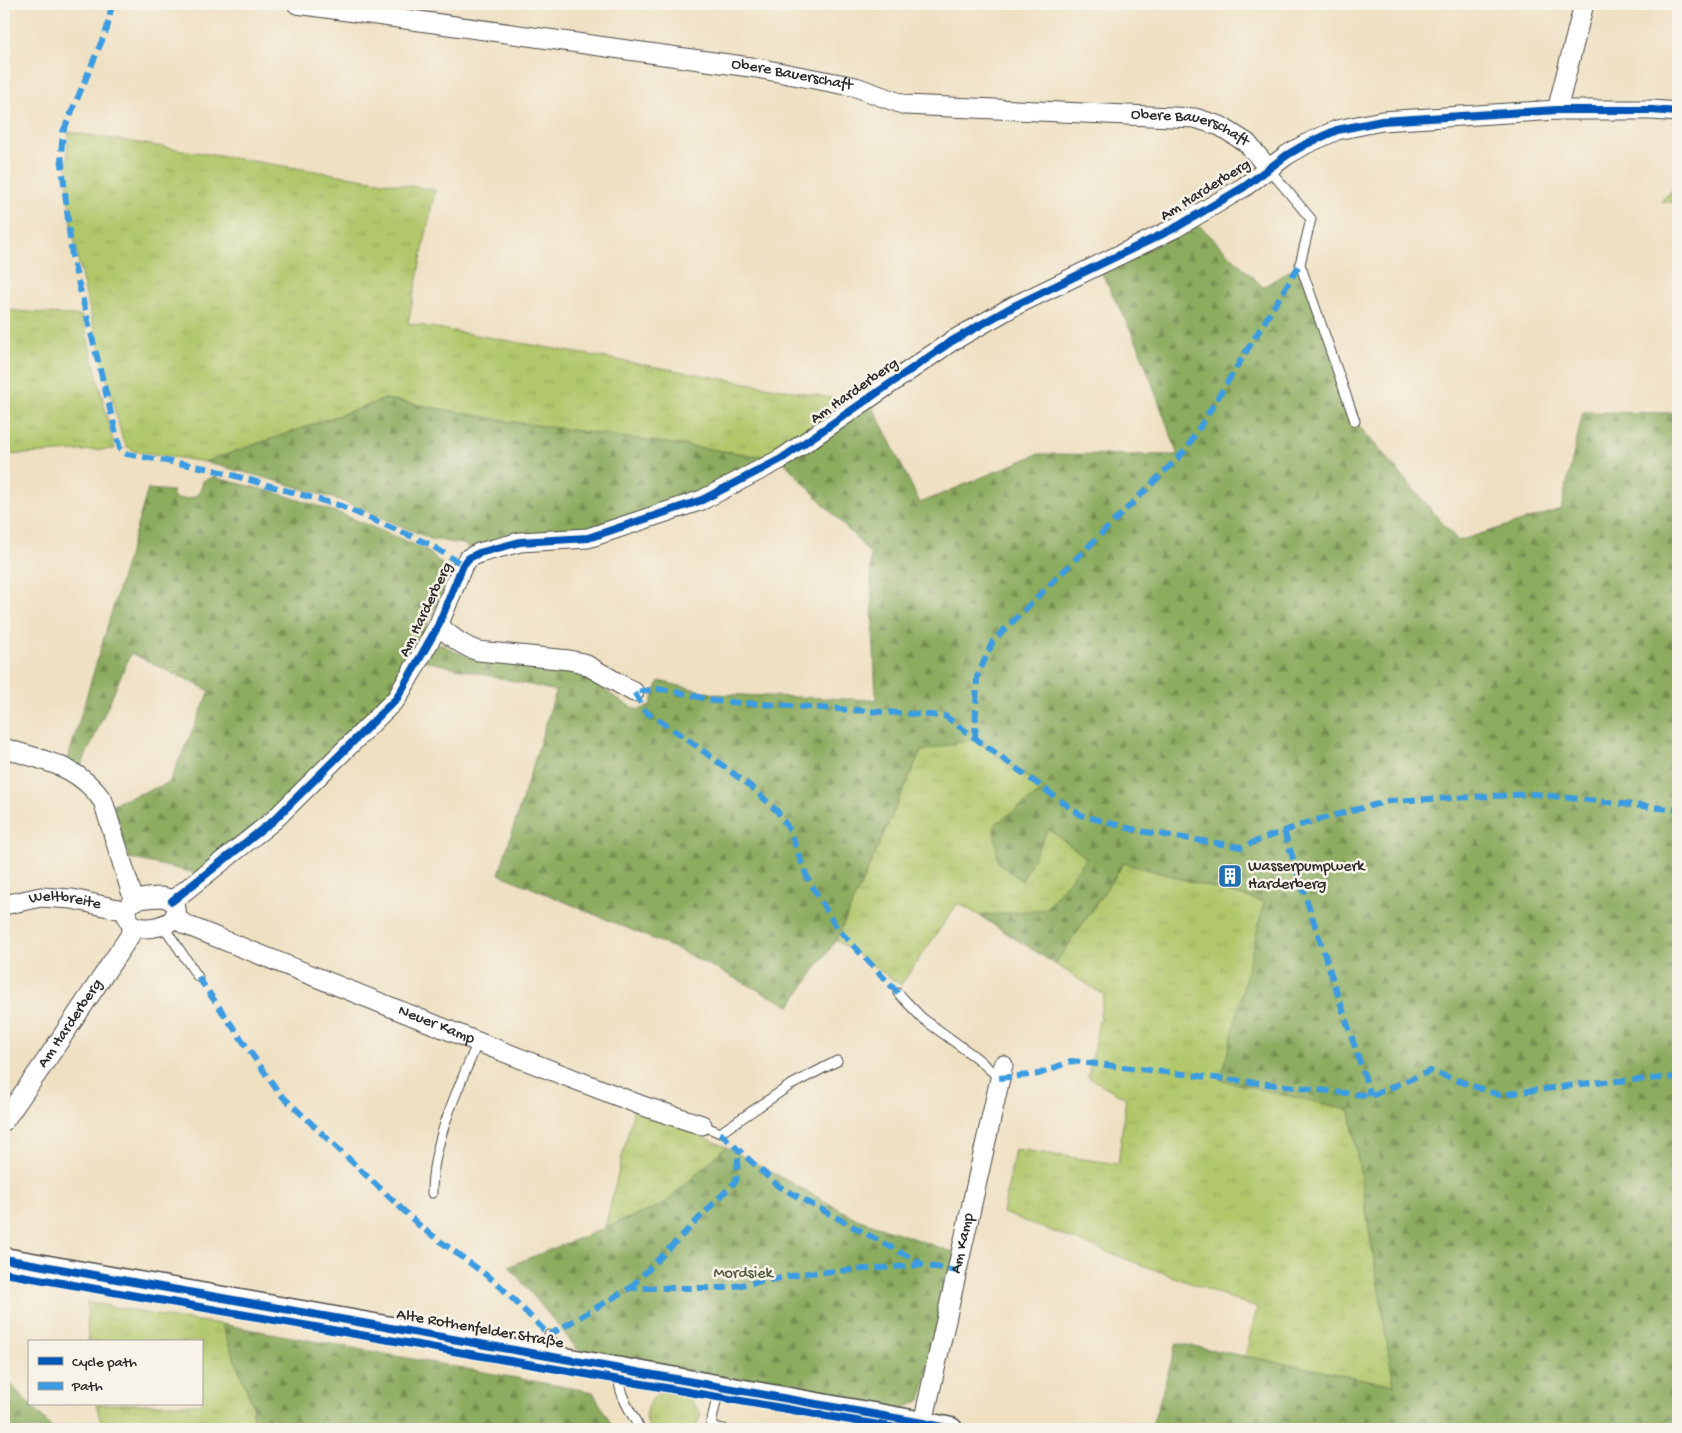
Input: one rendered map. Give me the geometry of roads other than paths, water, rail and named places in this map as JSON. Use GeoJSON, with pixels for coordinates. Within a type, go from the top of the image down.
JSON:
{"type":"FeatureCollection","features":[{"type":"Feature","properties":{"kind":"street","name":"Obere Bauerschaft"},"geometry":{"type":"LineString","coordinates":[[297,4],[757,68],[856,88],[905,105],[1195,118],[1220,126],[1247,143],[1268,168]]}},
{"type":"Feature","properties":{"kind":"street"},"geometry":{"type":"LineString","coordinates":[[1557,110],[1584,4]]}},
{"type":"Feature","properties":{"kind":"street","name":"Am Harderberg"},"geometry":{"type":"LineString","coordinates":[[170,914],[274,820],[397,698],[438,626],[463,565],[479,553],[520,542],[588,538],[702,500],[781,459],[952,341],[1014,306],[1175,228],[1244,187],[1268,168],[1306,144],[1337,130],[1382,121],[1557,110],[1652,110],[1678,112]]}},
{"type":"Feature","properties":{"kind":"street"},"geometry":{"type":"LineString","coordinates":[[438,626],[459,644],[467,648],[478,651],[583,663],[634,692]]}},
{"type":"Feature","properties":{"kind":"street"},"geometry":{"type":"LineString","coordinates":[[4,748],[65,767],[80,775],[93,787],[103,801],[132,913],[143,928],[170,914],[168,898],[160,897],[132,913]]}},
{"type":"Feature","properties":{"kind":"street","name":"Weltbreite"},"geometry":{"type":"LineString","coordinates":[[4,905],[41,897],[72,899],[132,913]]}},
{"type":"Feature","properties":{"kind":"street","name":"Am Harderberg"},"geometry":{"type":"LineString","coordinates":[[4,1121],[46,1062],[129,937],[132,913]]}},
{"type":"Feature","properties":{"kind":"street","name":"Neuer Kamp"},"geometry":{"type":"LineString","coordinates":[[170,914],[186,925],[478,1042],[643,1106],[702,1125]]}},
{"type":"Feature","properties":{"kind":"street","name":"Am Kamp"},"geometry":{"type":"LineString","coordinates":[[923,1423],[1001,1072]]}},
{"type":"Feature","properties":{"kind":"street","name":"Alte Rothenfelder Straße"},"geometry":{"type":"LineString","coordinates":[[4,1259],[950,1429]]}},
{"type":"Feature","properties":{"kind":"lane"},"geometry":{"type":"LineString","coordinates":[[1268,168],[1312,219],[1300,264],[1355,421]]}},
{"type":"Feature","properties":{"kind":"lane"},"geometry":{"type":"LineString","coordinates":[[170,914],[169,934],[198,977]]}},
{"type":"Feature","properties":{"kind":"lane"},"geometry":{"type":"LineString","coordinates":[[898,993],[922,1018],[978,1059],[1001,1072]]}},
{"type":"Feature","properties":{"kind":"lane"},"geometry":{"type":"LineString","coordinates":[[432,1193],[434,1160],[457,1090],[478,1042]]}},
{"type":"Feature","properties":{"kind":"lane"},"geometry":{"type":"LineString","coordinates":[[702,1125],[720,1133],[789,1086],[837,1062]]}},
{"type":"Feature","properties":{"kind":"lane"},"geometry":{"type":"LineString","coordinates":[[549,1335],[558,1350],[558,1358]]}},
{"type":"Feature","properties":{"kind":"lane"},"geometry":{"type":"LineString","coordinates":[[619,1368],[618,1380],[621,1393],[640,1429]]}},
{"type":"Feature","properties":{"kind":"lane"},"geometry":{"type":"LineString","coordinates":[[719,1386],[710,1428],[724,1429]]}},
{"type":"Feature","properties":{"kind":"place","name":"Wasserpumpwerk Harderberg"},"geometry":{"type":"Point","coordinates":[1230,876]}},
{"type":"Feature","properties":{"kind":"park label","name":"Mordsiek"},"geometry":{"type":"Point","coordinates":[743,1274]}}]}
